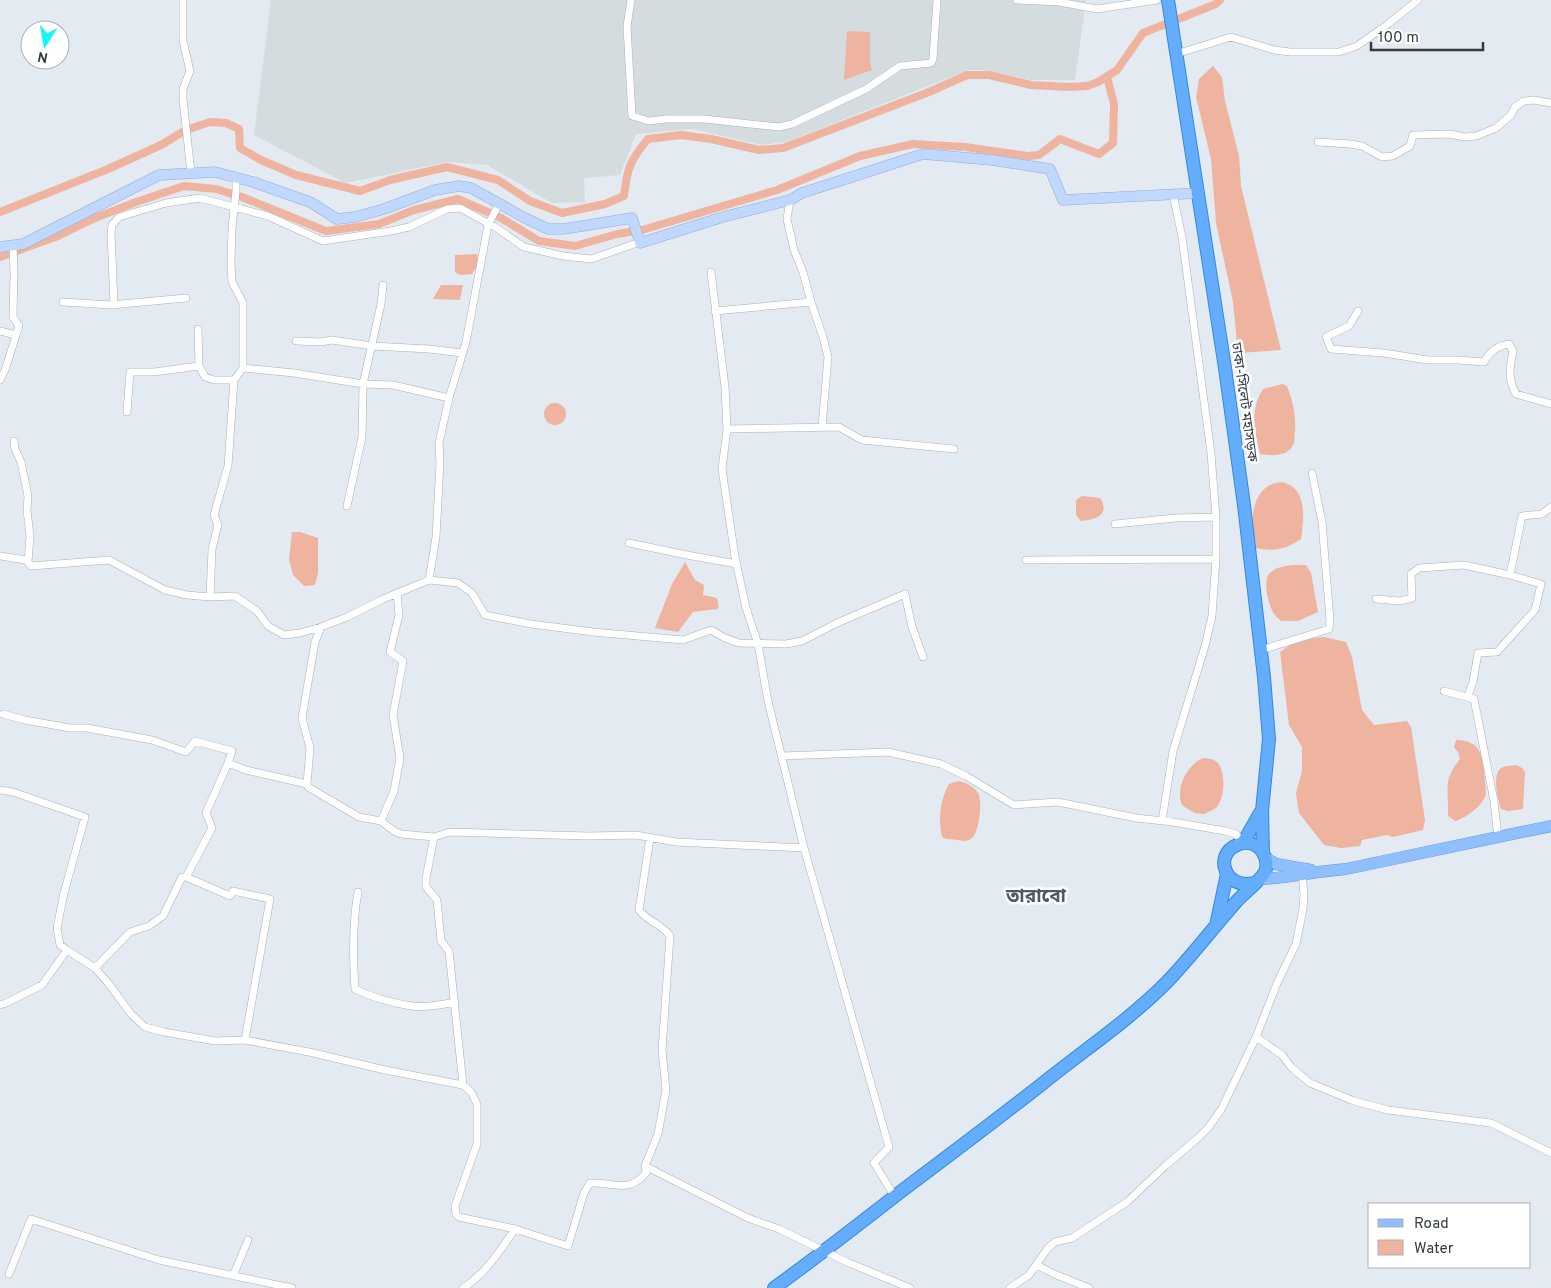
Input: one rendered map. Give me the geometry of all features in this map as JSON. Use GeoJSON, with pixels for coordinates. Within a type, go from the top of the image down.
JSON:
{"type":"FeatureCollection","features":[{"type":"Feature","properties":{"kind":"highway","name":"ঢাকা-সিলেট মহাসড়ক"},"geometry":{"type":"LineString","coordinates":[[1165,2],[1176,54],[1198,193],[1244,505],[1261,650],[1269,739],[1262,811],[1264,855]]}},
{"type":"Feature","properties":{"kind":"highway","name":"ঢাকা-সিলেট মহাসড়ক"},"geometry":{"type":"LineString","coordinates":[[1243,843],[1262,811]]}},
{"type":"Feature","properties":{"kind":"highway"},"geometry":{"type":"LineString","coordinates":[[774,1288],[826,1251],[996,1121],[1140,1008],[1184,964],[1264,873],[1266,866],[1264,855],[1254,845],[1243,843],[1230,849],[1226,855],[1224,862],[1227,874],[1216,926]]}},
{"type":"Feature","properties":{"kind":"highway"},"geometry":{"type":"LineString","coordinates":[[1227,874],[1233,881],[1240,884],[1257,881]]}},
{"type":"Feature","properties":{"kind":"main road"},"geometry":{"type":"LineString","coordinates":[[1257,881],[1302,872],[1346,869],[1551,826]]}},
{"type":"Feature","properties":{"kind":"main road"},"geometry":{"type":"LineString","coordinates":[[1264,855],[1276,864],[1302,872]]}},
{"type":"Feature","properties":{"kind":"street"},"geometry":{"type":"LineString","coordinates":[[183,0],[183,41],[190,71],[183,89],[191,174]]}},
{"type":"Feature","properties":{"kind":"street"},"geometry":{"type":"LineString","coordinates":[[631,0],[627,26],[632,116],[648,121],[704,119],[779,127],[792,124],[866,89],[900,66],[931,63],[936,0]]}},
{"type":"Feature","properties":{"kind":"street"},"geometry":{"type":"LineString","coordinates":[[1017,0],[1059,2],[1097,9],[1165,2]]}},
{"type":"Feature","properties":{"kind":"street"},"geometry":{"type":"LineString","coordinates":[[1176,54],[1232,36],[1274,50],[1290,52],[1339,52],[1357,46],[1418,0]]}},
{"type":"Feature","properties":{"kind":"street"},"geometry":{"type":"LineString","coordinates":[[1318,142],[1362,146],[1382,157],[1393,156],[1410,146],[1413,135],[1450,134],[1476,136],[1496,128],[1524,101],[1534,100],[1551,103]]}},
{"type":"Feature","properties":{"kind":"street"},"geometry":{"type":"LineString","coordinates":[[114,305],[111,233],[112,225],[118,216],[166,203],[200,198],[221,202],[268,216],[323,240],[391,231],[409,226],[446,209],[460,208],[489,223],[524,247],[563,256],[591,259],[722,217],[790,200],[802,193],[923,154],[992,160],[1050,169],[1063,200],[1198,193]]}},
{"type":"Feature","properties":{"kind":"street"},"geometry":{"type":"LineString","coordinates":[[0,247],[23,244],[159,175],[215,172],[253,182],[310,202],[337,219],[355,217],[384,209],[435,190],[459,186],[471,188],[548,229],[564,229],[632,218],[640,242]]}},
{"type":"Feature","properties":{"kind":"street"},"geometry":{"type":"LineString","coordinates":[[210,597],[212,550],[218,525],[214,515],[228,466],[234,380],[243,368],[243,303],[232,282],[230,264],[236,178]]}},
{"type":"Feature","properties":{"kind":"street"},"geometry":{"type":"LineString","coordinates":[[1162,821],[1173,751],[1205,646],[1212,616],[1216,559],[1216,517],[1211,453],[1182,237],[1173,194]]}},
{"type":"Feature","properties":{"kind":"street"},"geometry":{"type":"LineString","coordinates":[[790,200],[787,219],[794,250],[803,272],[828,357],[822,427]]}},
{"type":"Feature","properties":{"kind":"street"},"geometry":{"type":"LineString","coordinates":[[429,580],[436,537],[440,463],[439,444],[449,398],[472,314],[489,223],[499,204]]}},
{"type":"Feature","properties":{"kind":"street"},"geometry":{"type":"LineString","coordinates":[[0,380],[19,326],[13,317],[13,245]]}},
{"type":"Feature","properties":{"kind":"street"},"geometry":{"type":"LineString","coordinates":[[711,272],[725,388],[727,429],[722,469],[737,564],[746,608],[758,644],[768,701],[804,848],[888,1147],[874,1163],[895,1197]]}},
{"type":"Feature","properties":{"kind":"street"},"geometry":{"type":"LineString","coordinates":[[347,506],[362,437],[363,384],[381,304],[382,284]]}},
{"type":"Feature","properties":{"kind":"street"},"geometry":{"type":"LineString","coordinates":[[63,302],[114,305],[186,298]]}},
{"type":"Feature","properties":{"kind":"street"},"geometry":{"type":"LineString","coordinates":[[715,311],[811,302]]}},
{"type":"Feature","properties":{"kind":"street"},"geometry":{"type":"LineString","coordinates":[[1358,311],[1349,326],[1326,337],[1331,349],[1384,353],[1427,360],[1484,362],[1498,346],[1509,344],[1513,351],[1510,366],[1510,382],[1516,394],[1551,404]]}},
{"type":"Feature","properties":{"kind":"street"},"geometry":{"type":"LineString","coordinates":[[198,329],[199,366],[205,377],[214,380],[234,380]]}},
{"type":"Feature","properties":{"kind":"street"},"geometry":{"type":"LineString","coordinates":[[0,331],[16,334]]}},
{"type":"Feature","properties":{"kind":"street"},"geometry":{"type":"LineString","coordinates":[[296,341],[321,342],[332,340],[372,346],[462,353]]}},
{"type":"Feature","properties":{"kind":"street"},"geometry":{"type":"LineString","coordinates":[[127,412],[130,372],[154,372],[199,366]]}},
{"type":"Feature","properties":{"kind":"street"},"geometry":{"type":"LineString","coordinates":[[243,368],[294,373],[363,384],[393,385],[449,398]]}},
{"type":"Feature","properties":{"kind":"street"},"geometry":{"type":"LineString","coordinates":[[727,429],[839,426],[862,440],[954,449]]}},
{"type":"Feature","properties":{"kind":"street"},"geometry":{"type":"LineString","coordinates":[[14,441],[15,449],[21,462],[28,496],[27,510],[30,536],[28,562]]}},
{"type":"Feature","properties":{"kind":"street"},"geometry":{"type":"LineString","coordinates":[[1261,650],[1329,629],[1330,620],[1322,522],[1312,473]]}},
{"type":"Feature","properties":{"kind":"street"},"geometry":{"type":"LineString","coordinates":[[1510,574],[1522,516],[1542,514],[1551,507]]}},
{"type":"Feature","properties":{"kind":"street"},"geometry":{"type":"LineString","coordinates":[[1115,524],[1176,518],[1216,517]]}},
{"type":"Feature","properties":{"kind":"street"},"geometry":{"type":"LineString","coordinates":[[629,543],[737,564]]}},
{"type":"Feature","properties":{"kind":"street"},"geometry":{"type":"LineString","coordinates":[[0,556],[26,560],[31,566],[109,560],[165,590],[187,595],[210,597],[235,596],[257,610],[268,626],[284,635],[321,627],[347,617],[383,598],[429,580],[458,584],[472,593],[485,615],[531,624],[592,632],[683,640],[710,630],[739,643],[758,644],[786,644],[802,641],[837,623],[905,594],[912,627],[924,657]]}},
{"type":"Feature","properties":{"kind":"street"},"geometry":{"type":"LineString","coordinates":[[1026,560],[1216,559]]}},
{"type":"Feature","properties":{"kind":"street"},"geometry":{"type":"LineString","coordinates":[[1376,599],[1400,601],[1412,598],[1411,574],[1418,568],[1464,565],[1510,574],[1541,584],[1535,610],[1497,652],[1478,653],[1473,682],[1468,696]]}},
{"type":"Feature","properties":{"kind":"street"},"geometry":{"type":"LineString","coordinates":[[381,821],[394,791],[400,758],[393,716],[403,661],[390,652],[399,615],[397,593]]}},
{"type":"Feature","properties":{"kind":"street"},"geometry":{"type":"LineString","coordinates":[[307,784],[310,748],[302,718],[315,642],[321,627]]}},
{"type":"Feature","properties":{"kind":"street"},"geometry":{"type":"LineString","coordinates":[[1444,691],[1474,699],[1494,801],[1498,838]]}},
{"type":"Feature","properties":{"kind":"street"},"geometry":{"type":"LineString","coordinates":[[3,714],[70,728],[87,728],[152,740],[186,752],[195,741],[232,751],[206,813],[212,828],[186,877],[182,877],[163,916],[149,926],[130,932],[96,968]]}},
{"type":"Feature","properties":{"kind":"street"},"geometry":{"type":"LineString","coordinates":[[782,756],[888,752],[941,764],[966,776],[1014,805],[1058,802],[1136,818],[1236,834],[1243,843]]}},
{"type":"Feature","properties":{"kind":"street"},"geometry":{"type":"LineString","coordinates":[[228,763],[246,770],[307,784],[308,787],[359,817],[381,821],[401,834],[434,837],[450,832],[580,836],[636,835],[676,842],[804,848]]}},
{"type":"Feature","properties":{"kind":"street"},"geometry":{"type":"LineString","coordinates":[[0,790],[14,792],[85,817],[64,893],[57,928],[60,945],[96,968],[131,1014],[145,1027],[215,1041],[245,1040],[463,1085],[471,1092],[477,1104],[477,1144],[455,1206],[456,1214],[459,1217],[515,1229],[568,1246],[584,1193],[590,1183],[626,1186],[638,1182],[646,1173],[646,1166],[658,1134],[666,1090],[662,1050],[670,936],[665,928],[645,917],[639,910],[650,838]]}},
{"type":"Feature","properties":{"kind":"street"},"geometry":{"type":"LineString","coordinates":[[434,837],[426,887],[438,900],[441,941],[449,951],[463,1085]]}},
{"type":"Feature","properties":{"kind":"street"},"geometry":{"type":"LineString","coordinates":[[1010,1288],[1028,1275],[1048,1248],[1055,1242],[1072,1238],[1127,1202],[1208,1128],[1221,1110],[1256,1037],[1278,982],[1296,944],[1303,909],[1302,872]]}},
{"type":"Feature","properties":{"kind":"street"},"geometry":{"type":"LineString","coordinates":[[186,877],[230,896],[233,892],[270,899],[245,1040]]}},
{"type":"Feature","properties":{"kind":"street"},"geometry":{"type":"LineString","coordinates":[[358,892],[355,929],[355,989],[363,994],[412,1006],[433,1006],[455,1002]]}},
{"type":"Feature","properties":{"kind":"street"},"geometry":{"type":"LineString","coordinates":[[0,1004],[6,1003],[42,985],[67,950]]}},
{"type":"Feature","properties":{"kind":"street"},"geometry":{"type":"LineString","coordinates":[[1256,1037],[1282,1054],[1291,1067],[1310,1083],[1354,1101],[1388,1110],[1492,1123],[1551,1153]]}},
{"type":"Feature","properties":{"kind":"street"},"geometry":{"type":"LineString","coordinates":[[646,1166],[748,1218],[779,1229],[848,1263],[910,1288]]}},
{"type":"Feature","properties":{"kind":"street"},"geometry":{"type":"LineString","coordinates":[[9,1274],[31,1220],[159,1260],[292,1288]]}},
{"type":"Feature","properties":{"kind":"street"},"geometry":{"type":"LineString","coordinates":[[463,1288],[472,1282],[496,1257],[515,1229]]}},
{"type":"Feature","properties":{"kind":"street"},"geometry":{"type":"LineString","coordinates":[[233,1276],[248,1240]]}},
{"type":"Feature","properties":{"kind":"street"},"geometry":{"type":"LineString","coordinates":[[1037,1265],[1089,1288]]}},
{"type":"Feature","properties":{"kind":"shaded area"},"geometry":{"type":"Polygon","coordinates":[[[271,0],[1086,0],[1075,80],[1031,80],[984,70],[968,70],[789,141],[762,145],[692,129],[636,134],[620,175],[584,178],[585,202],[552,203],[487,165],[447,162],[346,183],[254,135],[271,0]]]}},
{"type":"Feature","properties":{"kind":"water"},"geometry":{"type":"Polygon","coordinates":[[[847,31],[870,32],[870,63],[872,70],[844,80],[847,31]]]}},
{"type":"Feature","properties":{"kind":"water"},"geometry":{"type":"Polygon","coordinates":[[[1213,66],[1222,77],[1225,101],[1239,156],[1241,186],[1281,350],[1238,353],[1233,302],[1216,223],[1211,159],[1196,97],[1199,79],[1213,66]]]}},
{"type":"Feature","properties":{"kind":"water"},"geometry":{"type":"Polygon","coordinates":[[[477,254],[478,264],[472,274],[460,275],[455,272],[455,255],[477,254]]]}},
{"type":"Feature","properties":{"kind":"water"},"geometry":{"type":"Polygon","coordinates":[[[441,285],[463,285],[460,300],[433,299],[441,285]]]}},
{"type":"Feature","properties":{"kind":"water"},"geometry":{"type":"Polygon","coordinates":[[[1282,384],[1287,386],[1294,408],[1294,443],[1292,448],[1284,453],[1275,455],[1260,454],[1254,421],[1256,404],[1263,389],[1282,384]]]}},
{"type":"Feature","properties":{"kind":"water"},"geometry":{"type":"Polygon","coordinates":[[[555,403],[563,406],[566,414],[563,422],[555,425],[547,422],[544,414],[547,406],[555,403]]]}},
{"type":"Feature","properties":{"kind":"water"},"geometry":{"type":"Polygon","coordinates":[[[1282,482],[1296,490],[1300,497],[1303,513],[1301,539],[1280,549],[1256,548],[1252,523],[1258,497],[1271,484],[1282,482]]]}},
{"type":"Feature","properties":{"kind":"water"},"geometry":{"type":"Polygon","coordinates":[[[1082,496],[1100,498],[1104,509],[1100,516],[1081,521],[1076,515],[1076,500],[1082,496]]]}},
{"type":"Feature","properties":{"kind":"water"},"geometry":{"type":"Polygon","coordinates":[[[292,532],[300,532],[318,538],[318,573],[315,585],[304,586],[293,575],[289,559],[292,532]]]}},
{"type":"Feature","properties":{"kind":"water"},"geometry":{"type":"Polygon","coordinates":[[[685,562],[695,580],[704,585],[703,595],[717,598],[719,607],[717,609],[693,612],[678,632],[655,628],[672,584],[685,562]]]}},
{"type":"Feature","properties":{"kind":"water"},"geometry":{"type":"Polygon","coordinates":[[[1292,565],[1306,565],[1311,573],[1318,612],[1298,621],[1281,621],[1269,603],[1266,581],[1270,573],[1275,569],[1292,565]]]}},
{"type":"Feature","properties":{"kind":"water"},"geometry":{"type":"Polygon","coordinates":[[[1324,637],[1346,642],[1352,657],[1362,710],[1374,725],[1407,721],[1411,727],[1425,820],[1423,830],[1393,837],[1387,835],[1362,840],[1360,846],[1341,848],[1324,845],[1299,813],[1296,793],[1302,771],[1302,747],[1289,725],[1280,652],[1297,640],[1324,637]]]}},
{"type":"Feature","properties":{"kind":"water"},"geometry":{"type":"Polygon","coordinates":[[[1456,740],[1466,741],[1479,750],[1484,765],[1486,793],[1482,802],[1474,810],[1455,821],[1448,816],[1447,792],[1451,773],[1460,759],[1454,747],[1456,740]]]}},
{"type":"Feature","properties":{"kind":"water"},"geometry":{"type":"Polygon","coordinates":[[[1203,758],[1217,762],[1220,766],[1223,778],[1223,791],[1217,807],[1207,813],[1198,814],[1182,805],[1180,791],[1187,771],[1203,758]]]}},
{"type":"Feature","properties":{"kind":"water"},"geometry":{"type":"Polygon","coordinates":[[[1516,765],[1525,772],[1523,809],[1508,811],[1501,809],[1496,788],[1496,777],[1500,769],[1516,765]]]}},
{"type":"Feature","properties":{"kind":"water"},"geometry":{"type":"Polygon","coordinates":[[[959,781],[974,788],[978,793],[980,803],[977,830],[972,838],[965,841],[944,838],[942,837],[941,830],[940,817],[944,796],[949,784],[959,781]]]}},
{"type":"Feature","properties":{"kind":"waterway"},"geometry":{"type":"LineString","coordinates":[[0,212],[108,169],[161,145],[186,130],[210,122],[226,123],[239,129],[240,148],[261,160],[296,175],[360,191],[390,180],[447,167],[498,180],[530,201],[562,213],[605,204],[624,196],[630,165],[648,139],[681,135],[711,139],[759,150],[783,148],[929,92],[967,75],[989,75],[1031,85],[1087,86],[1098,82],[1117,70],[1143,33],[1216,4],[1220,0]]}},
{"type":"Feature","properties":{"kind":"waterway"},"geometry":{"type":"LineString","coordinates":[[0,257],[58,236],[95,218],[136,202],[184,186],[216,189],[242,197],[326,231],[379,224],[414,210],[458,199],[501,218],[539,241],[575,246],[617,234],[642,230],[777,190],[860,156],[913,144],[965,147],[1028,156],[1039,155],[1060,139],[1099,154],[1113,143],[1114,104],[1107,77]]}},
{"type":"Feature","properties":{"kind":"district","name":"তারাবো"},"geometry":{"type":"Point","coordinates":[1036,895]}}]}
